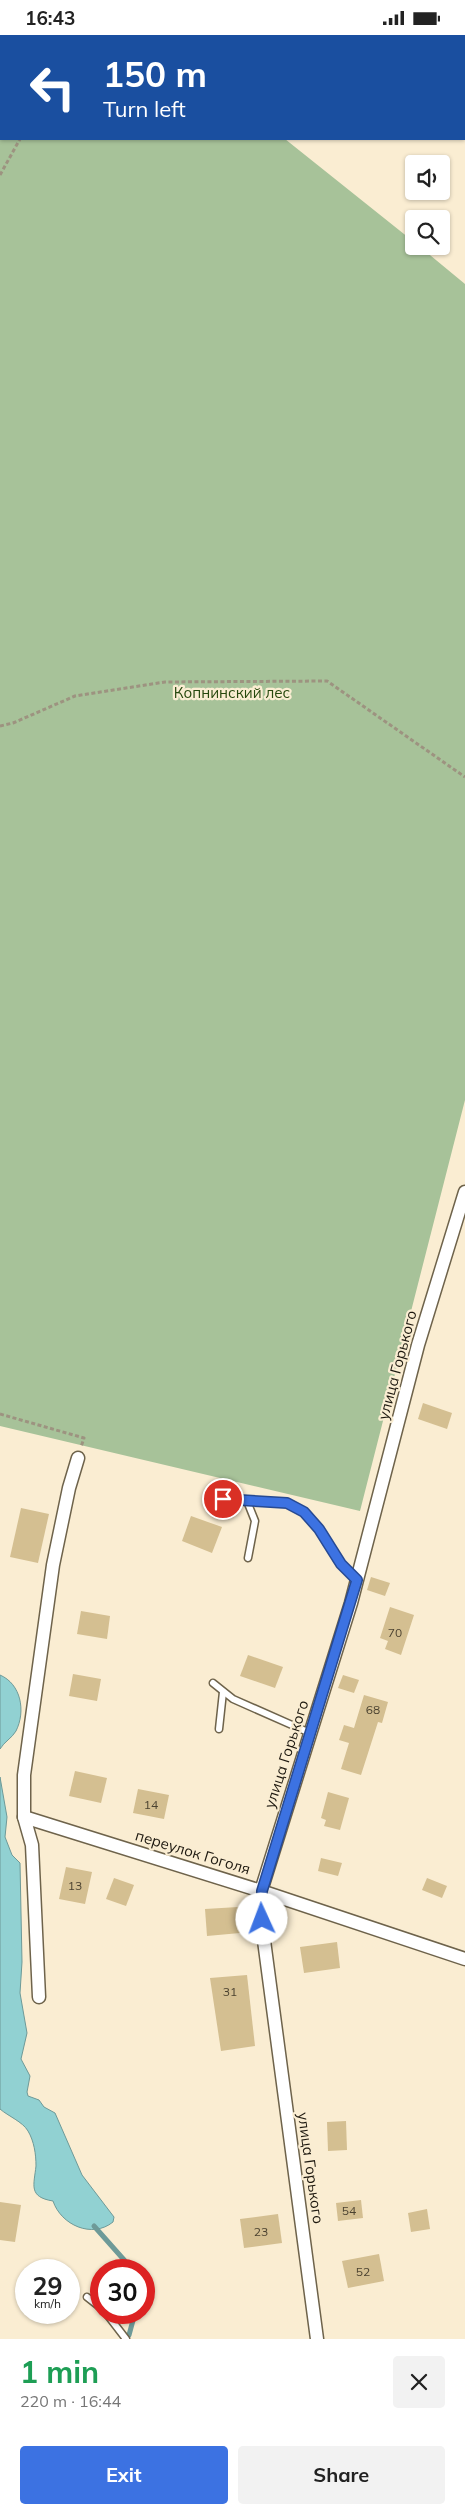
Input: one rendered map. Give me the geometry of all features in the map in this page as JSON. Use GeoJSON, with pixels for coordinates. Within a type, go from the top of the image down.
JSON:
{"type":"FeatureCollection","features":[{"type":"Feature","properties":{"kind":"street","name":"улица Горького"},"geometry":{"type":"LineString","coordinates":[[317,2339],[263,1933],[262,1891],[357,1580],[418,1345],[465,1192]]}},
{"type":"Feature","properties":{"kind":"street"},"geometry":{"type":"LineString","coordinates":[[39,1997],[32,1845],[24,1817],[24,1775],[53,1565],[69,1488],[78,1458]]}},
{"type":"Feature","properties":{"kind":"street","name":"переулок Гоголя"},"geometry":{"type":"LineString","coordinates":[[24,1817],[262,1891],[465,1959]]}},
{"type":"Feature","properties":{"kind":"lane"},"geometry":{"type":"LineString","coordinates":[[217,1499],[287,1503],[304,1512],[319,1529],[341,1564],[357,1580]]}},
{"type":"Feature","properties":{"kind":"lane"},"geometry":{"type":"LineString","coordinates":[[247,1501],[255,1521],[248,1558]]}},
{"type":"Feature","properties":{"kind":"lane"},"geometry":{"type":"LineString","coordinates":[[213,1683],[232,1699],[310,1733]]}},
{"type":"Feature","properties":{"kind":"lane"},"geometry":{"type":"LineString","coordinates":[[219,1729],[223,1691]]}},
{"type":"Feature","properties":{"kind":"lane"},"geometry":{"type":"LineString","coordinates":[[114,2324],[126,2339]]}},
{"type":"Feature","properties":{"kind":"path"},"geometry":{"type":"LineString","coordinates":[[0,175],[19,140]]}},
{"type":"Feature","properties":{"kind":"path"},"geometry":{"type":"LineString","coordinates":[[0,726],[13,723],[75,696],[166,682],[327,681],[465,777]]}},
{"type":"Feature","properties":{"kind":"path"},"geometry":{"type":"LineString","coordinates":[[0,1414],[84,1438],[78,1458]]}},
{"type":"Feature","properties":{"kind":"green space","name":"Копнинский лес"},"geometry":{"type":"Polygon","coordinates":[[[0,140],[286,140],[405,235],[405,255],[430,255],[465,284],[465,1100],[360,1511],[0,1426],[0,140]]]}},
{"type":"Feature","properties":{"kind":"water"},"geometry":{"type":"Polygon","coordinates":[[[0,1675],[7,1679],[17,1691],[20,1699],[21,1715],[16,1731],[0,1749],[0,1675]]]}},
{"type":"Feature","properties":{"kind":"water"},"geometry":{"type":"Polygon","coordinates":[[[0,1777],[7,1817],[5,1837],[12,1855],[20,1863],[22,1962],[20,1993],[27,2033],[21,2059],[30,2076],[27,2092],[28,2096],[39,2100],[44,2107],[55,2113],[82,2175],[114,2217],[113,2222],[105,2227],[87,2229],[78,2227],[63,2217],[53,2201],[40,2197],[36,2193],[34,2184],[36,2157],[30,2135],[23,2125],[0,2109],[0,1777]]]}},
{"type":"Feature","properties":{"kind":"building"},"geometry":{"type":"Polygon","coordinates":[[[423,1403],[452,1413],[447,1429],[418,1419],[423,1403]]]}},
{"type":"Feature","properties":{"kind":"building"},"geometry":{"type":"Polygon","coordinates":[[[21,1508],[49,1514],[38,1563],[10,1557],[21,1508]]]}},
{"type":"Feature","properties":{"kind":"building"},"geometry":{"type":"Polygon","coordinates":[[[191,1516],[222,1527],[212,1553],[182,1541],[191,1516]]]}},
{"type":"Feature","properties":{"kind":"building"},"geometry":{"type":"Polygon","coordinates":[[[371,1577],[390,1583],[385,1596],[367,1590],[371,1577]]]}},
{"type":"Feature","properties":{"kind":"building"},"geometry":{"type":"Polygon","coordinates":[[[390,1607],[414,1615],[401,1655],[385,1649],[388,1641],[380,1638],[390,1607]]]}},
{"type":"Feature","properties":{"kind":"building"},"geometry":{"type":"Polygon","coordinates":[[[81,1611],[110,1616],[107,1639],[77,1634],[81,1611]]]}},
{"type":"Feature","properties":{"kind":"building"},"geometry":{"type":"Polygon","coordinates":[[[248,1655],[283,1667],[275,1688],[240,1676],[248,1655]]]}},
{"type":"Feature","properties":{"kind":"building"},"geometry":{"type":"Polygon","coordinates":[[[73,1674],[101,1679],[97,1701],[69,1696],[73,1674]]]}},
{"type":"Feature","properties":{"kind":"building"},"geometry":{"type":"Polygon","coordinates":[[[343,1675],[359,1680],[354,1693],[338,1688],[343,1675]]]}},
{"type":"Feature","properties":{"kind":"building"},"geometry":{"type":"Polygon","coordinates":[[[364,1695],[388,1702],[382,1723],[378,1722],[361,1775],[341,1769],[349,1743],[339,1740],[344,1725],[354,1728],[364,1695]]]}},
{"type":"Feature","properties":{"kind":"building"},"geometry":{"type":"Polygon","coordinates":[[[75,1771],[107,1778],[101,1803],[69,1796],[75,1771]]]}},
{"type":"Feature","properties":{"kind":"building"},"geometry":{"type":"Polygon","coordinates":[[[138,1789],[169,1795],[164,1819],[133,1813],[138,1789]]]}},
{"type":"Feature","properties":{"kind":"building"},"geometry":{"type":"Polygon","coordinates":[[[328,1792],[349,1798],[340,1830],[324,1826],[326,1820],[321,1818],[328,1792]]]}},
{"type":"Feature","properties":{"kind":"building"},"geometry":{"type":"Polygon","coordinates":[[[321,1858],[342,1863],[338,1876],[318,1871],[321,1858]]]}},
{"type":"Feature","properties":{"kind":"building"},"geometry":{"type":"Polygon","coordinates":[[[66,1867],[92,1872],[85,1904],[59,1899],[66,1867]]]}},
{"type":"Feature","properties":{"kind":"building"},"geometry":{"type":"Polygon","coordinates":[[[114,1878],[134,1885],[126,1906],[106,1899],[114,1878]]]}},
{"type":"Feature","properties":{"kind":"building"},"geometry":{"type":"Polygon","coordinates":[[[427,1878],[447,1886],[442,1898],[422,1890],[427,1878]]]}},
{"type":"Feature","properties":{"kind":"building"},"geometry":{"type":"Polygon","coordinates":[[[238,1907],[240,1933],[207,1936],[205,1909],[238,1907]]]}},
{"type":"Feature","properties":{"kind":"building"},"geometry":{"type":"Polygon","coordinates":[[[337,1942],[340,1968],[304,1973],[300,1947],[337,1942]]]}},
{"type":"Feature","properties":{"kind":"building"},"geometry":{"type":"Polygon","coordinates":[[[247,1975],[255,2046],[221,2051],[210,1978],[247,1975]]]}},
{"type":"Feature","properties":{"kind":"building"},"geometry":{"type":"Polygon","coordinates":[[[346,2121],[347,2150],[328,2151],[327,2122],[346,2121]]]}},
{"type":"Feature","properties":{"kind":"building"},"geometry":{"type":"Polygon","coordinates":[[[361,2200],[363,2218],[338,2221],[336,2203],[361,2200]]]}},
{"type":"Feature","properties":{"kind":"building"},"geometry":{"type":"Polygon","coordinates":[[[0,2202],[21,2205],[15,2242],[0,2240],[0,2202]]]}},
{"type":"Feature","properties":{"kind":"building"},"geometry":{"type":"Polygon","coordinates":[[[427,2209],[430,2229],[411,2232],[408,2213],[427,2209]]]}},
{"type":"Feature","properties":{"kind":"building"},"geometry":{"type":"Polygon","coordinates":[[[278,2214],[282,2243],[244,2248],[240,2219],[278,2214]]]}},
{"type":"Feature","properties":{"kind":"building"},"geometry":{"type":"Polygon","coordinates":[[[379,2254],[384,2281],[348,2288],[342,2261],[379,2254]]]}},
{"type":"Feature","properties":{"kind":"waterway"},"geometry":{"type":"LineString","coordinates":[[94,2226],[123,2259]]}},
{"type":"Feature","properties":{"kind":"waterway"},"geometry":{"type":"LineString","coordinates":[[129,2335],[132,2324]]}},
{"type":"Feature","properties":{"kind":"route"},"geometry":{"type":"LineString","coordinates":[[223,1499],[287,1503],[304,1512],[319,1529],[341,1564],[357,1580],[276,1840],[262,1891],[262,1919]]}}]}
